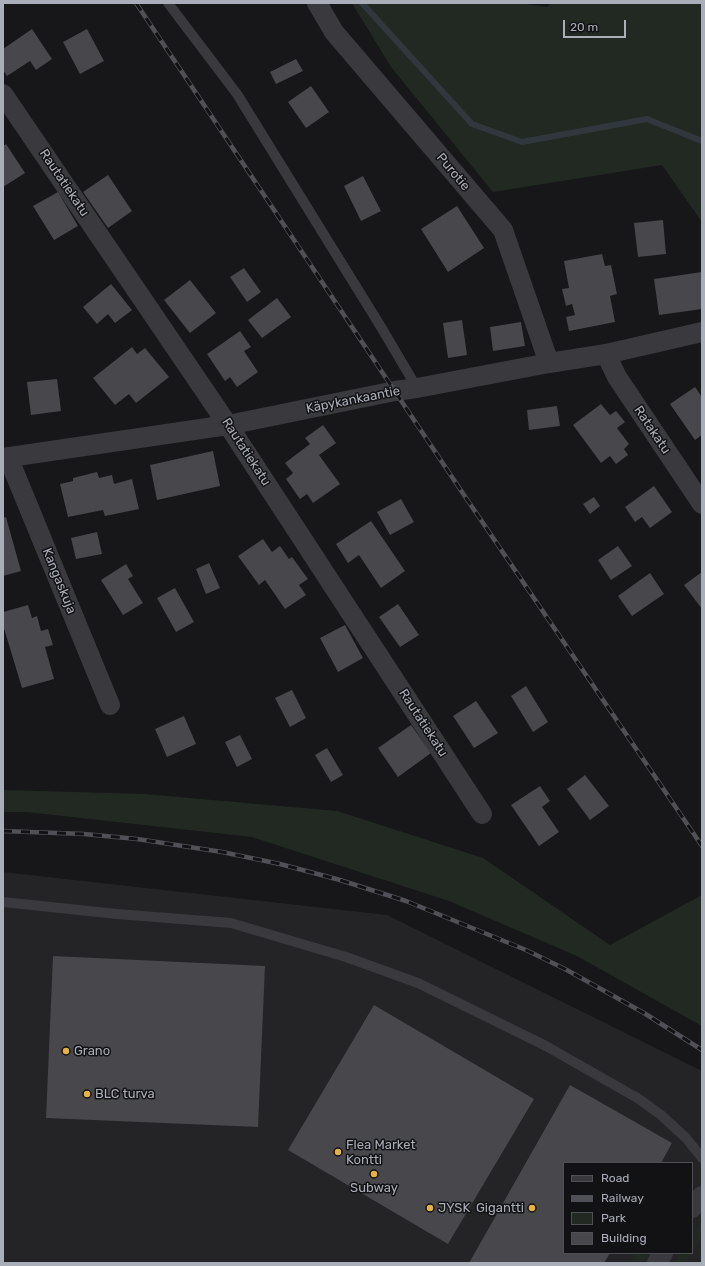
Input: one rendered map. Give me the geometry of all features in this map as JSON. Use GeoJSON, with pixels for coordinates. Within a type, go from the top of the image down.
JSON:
{"type":"FeatureCollection","features":[{"type":"Feature","properties":{"kind":"street","name":"Purotie"},"geometry":{"type":"LineString","coordinates":[[317,3],[334,32],[503,230],[550,363]]}},
{"type":"Feature","properties":{"kind":"street","name":"Rautatiekatu"},"geometry":{"type":"LineString","coordinates":[[3,94],[228,425],[482,814]]}},
{"type":"Feature","properties":{"kind":"street","name":"Käpykankaantie"},"geometry":{"type":"LineString","coordinates":[[6,458],[228,425],[395,391],[606,354],[702,332]]}},
{"type":"Feature","properties":{"kind":"street","name":"Ratakatu"},"geometry":{"type":"LineString","coordinates":[[606,354],[617,377],[702,504]]}},
{"type":"Feature","properties":{"kind":"street","name":"Kangaskuja"},"geometry":{"type":"LineString","coordinates":[[6,458],[110,705]]}},
{"type":"Feature","properties":{"kind":"street"},"geometry":{"type":"LineString","coordinates":[[693,1207],[702,1196]]}},
{"type":"Feature","properties":{"kind":"street"},"geometry":{"type":"LineString","coordinates":[[658,1263],[662,1254]]}},
{"type":"Feature","properties":{"kind":"lane"},"geometry":{"type":"LineString","coordinates":[[168,3],[236,94],[353,280],[417,388]]}},
{"type":"Feature","properties":{"kind":"lane"},"geometry":{"type":"LineString","coordinates":[[3,902],[117,914],[231,923],[346,958],[418,984],[546,1046],[639,1099],[661,1115],[686,1138],[702,1158]]}},
{"type":"Feature","properties":{"kind":"shaded area"},"geometry":{"type":"Polygon","coordinates":[[[3,872],[387,915],[702,1071],[702,1263],[3,1263],[3,872]]]}},
{"type":"Feature","properties":{"kind":"green space"},"geometry":{"type":"Polygon","coordinates":[[[352,3],[519,3],[547,7],[551,3],[702,3],[702,222],[662,165],[493,192],[391,67],[352,3]]]}},
{"type":"Feature","properties":{"kind":"green space"},"geometry":{"type":"Polygon","coordinates":[[[3,790],[144,794],[337,811],[483,858],[610,945],[702,895],[702,1026],[577,956],[449,901],[252,837],[27,812],[3,812],[3,790]]]}},
{"type":"Feature","properties":{"kind":"green space"},"geometry":{"type":"Polygon","coordinates":[[[702,1221],[702,1235],[693,1251],[693,1234],[702,1221]]]}},
{"type":"Feature","properties":{"kind":"green space"},"geometry":{"type":"Polygon","coordinates":[[[635,1254],[652,1254],[647,1263],[630,1263],[635,1254]]]}},
{"type":"Feature","properties":{"kind":"green space"},"geometry":{"type":"Polygon","coordinates":[[[680,1254],[691,1254],[686,1263],[674,1263],[680,1254]]]}},
{"type":"Feature","properties":{"kind":"building"},"geometry":{"type":"Polygon","coordinates":[[[32,29],[52,59],[36,70],[30,61],[7,76],[3,70],[3,49],[32,29]]]}},
{"type":"Feature","properties":{"kind":"building"},"geometry":{"type":"Polygon","coordinates":[[[87,29],[104,61],[80,74],[63,42],[87,29]]]}},
{"type":"Feature","properties":{"kind":"building"},"geometry":{"type":"Polygon","coordinates":[[[296,59],[303,71],[276,84],[270,72],[296,59]]]}},
{"type":"Feature","properties":{"kind":"building"},"geometry":{"type":"Polygon","coordinates":[[[311,86],[329,112],[306,128],[288,102],[311,86]]]}},
{"type":"Feature","properties":{"kind":"building"},"geometry":{"type":"Polygon","coordinates":[[[6,144],[25,173],[3,187],[3,146],[6,144]]]}},
{"type":"Feature","properties":{"kind":"building"},"geometry":{"type":"Polygon","coordinates":[[[108,175],[132,211],[108,228],[83,192],[108,175]]]}},
{"type":"Feature","properties":{"kind":"building"},"geometry":{"type":"Polygon","coordinates":[[[363,176],[381,211],[361,221],[344,186],[363,176]]]}},
{"type":"Feature","properties":{"kind":"building"},"geometry":{"type":"Polygon","coordinates":[[[58,192],[78,226],[54,240],[33,206],[58,192]]]}},
{"type":"Feature","properties":{"kind":"building"},"geometry":{"type":"Polygon","coordinates":[[[457,206],[484,248],[448,272],[421,229],[457,206]]]}},
{"type":"Feature","properties":{"kind":"building"},"geometry":{"type":"Polygon","coordinates":[[[663,220],[666,254],[638,257],[634,223],[663,220]]]}},
{"type":"Feature","properties":{"kind":"building"},"geometry":{"type":"Polygon","coordinates":[[[602,254],[605,266],[611,265],[617,294],[610,296],[615,322],[569,331],[566,317],[575,315],[572,304],[566,306],[562,289],[569,288],[564,261],[602,254]]]}},
{"type":"Feature","properties":{"kind":"building"},"geometry":{"type":"Polygon","coordinates":[[[244,268],[261,292],[247,302],[230,277],[244,268]]]}},
{"type":"Feature","properties":{"kind":"building"},"geometry":{"type":"Polygon","coordinates":[[[702,272],[702,309],[659,315],[654,279],[702,272]]]}},
{"type":"Feature","properties":{"kind":"building"},"geometry":{"type":"Polygon","coordinates":[[[190,280],[216,313],[190,333],[164,300],[190,280]]]}},
{"type":"Feature","properties":{"kind":"building"},"geometry":{"type":"Polygon","coordinates":[[[111,284],[132,310],[115,323],[108,314],[97,324],[83,307],[111,284]]]}},
{"type":"Feature","properties":{"kind":"building"},"geometry":{"type":"Polygon","coordinates":[[[277,298],[291,317],[262,338],[248,320],[277,298]]]}},
{"type":"Feature","properties":{"kind":"building"},"geometry":{"type":"Polygon","coordinates":[[[462,320],[467,355],[448,358],[443,323],[462,320]]]}},
{"type":"Feature","properties":{"kind":"building"},"geometry":{"type":"Polygon","coordinates":[[[521,322],[525,346],[493,351],[490,327],[521,322]]]}},
{"type":"Feature","properties":{"kind":"building"},"geometry":{"type":"Polygon","coordinates":[[[240,331],[251,347],[244,351],[258,372],[237,387],[230,377],[225,381],[207,354],[240,331]]]}},
{"type":"Feature","properties":{"kind":"building"},"geometry":{"type":"Polygon","coordinates":[[[132,347],[137,354],[145,348],[169,377],[136,403],[129,394],[115,405],[93,378],[132,347]]]}},
{"type":"Feature","properties":{"kind":"building"},"geometry":{"type":"Polygon","coordinates":[[[57,379],[61,411],[31,415],[27,382],[57,379]]]}},
{"type":"Feature","properties":{"kind":"building"},"geometry":{"type":"Polygon","coordinates":[[[695,387],[702,397],[702,435],[695,440],[670,404],[695,387]]]}},
{"type":"Feature","properties":{"kind":"building"},"geometry":{"type":"Polygon","coordinates":[[[601,404],[610,415],[616,411],[625,422],[617,428],[629,444],[624,449],[628,455],[616,464],[610,456],[601,463],[573,425],[601,404]]]}},
{"type":"Feature","properties":{"kind":"building"},"geometry":{"type":"Polygon","coordinates":[[[557,406],[560,426],[529,430],[527,410],[557,406]]]}},
{"type":"Feature","properties":{"kind":"building"},"geometry":{"type":"Polygon","coordinates":[[[323,425],[336,443],[319,455],[340,484],[313,503],[307,494],[300,499],[286,479],[293,473],[285,463],[310,444],[305,438],[323,425]]]}},
{"type":"Feature","properties":{"kind":"building"},"geometry":{"type":"Polygon","coordinates":[[[213,451],[220,486],[157,500],[150,465],[213,451]]]}},
{"type":"Feature","properties":{"kind":"building"},"geometry":{"type":"Polygon","coordinates":[[[97,472],[99,478],[112,475],[114,484],[132,479],[139,509],[105,516],[103,510],[68,517],[60,484],[73,481],[73,478],[97,472]]]}},
{"type":"Feature","properties":{"kind":"building"},"geometry":{"type":"Polygon","coordinates":[[[654,486],[672,512],[650,528],[642,517],[635,522],[625,507],[654,486]]]}},
{"type":"Feature","properties":{"kind":"building"},"geometry":{"type":"Polygon","coordinates":[[[594,497],[600,506],[590,514],[583,504],[594,497]]]}},
{"type":"Feature","properties":{"kind":"building"},"geometry":{"type":"Polygon","coordinates":[[[401,499],[414,522],[390,535],[377,512],[401,499]]]}},
{"type":"Feature","properties":{"kind":"building"},"geometry":{"type":"Polygon","coordinates":[[[6,517],[21,571],[3,576],[3,518],[6,517]]]}},
{"type":"Feature","properties":{"kind":"building"},"geometry":{"type":"Polygon","coordinates":[[[371,521],[405,571],[381,588],[359,555],[348,563],[336,544],[371,521]]]}},
{"type":"Feature","properties":{"kind":"building"},"geometry":{"type":"Polygon","coordinates":[[[97,532],[102,554],[76,559],[71,538],[97,532]]]}},
{"type":"Feature","properties":{"kind":"building"},"geometry":{"type":"Polygon","coordinates":[[[263,539],[272,552],[280,546],[289,559],[292,557],[308,579],[299,585],[306,595],[285,609],[265,580],[259,585],[238,556],[263,539]]]}},
{"type":"Feature","properties":{"kind":"building"},"geometry":{"type":"Polygon","coordinates":[[[618,546],[632,566],[611,580],[598,560],[618,546]]]}},
{"type":"Feature","properties":{"kind":"building"},"geometry":{"type":"Polygon","coordinates":[[[209,563],[220,588],[206,594],[196,569],[209,563]]]}},
{"type":"Feature","properties":{"kind":"building"},"geometry":{"type":"Polygon","coordinates":[[[126,564],[133,576],[128,579],[143,603],[123,615],[101,580],[126,564]]]}},
{"type":"Feature","properties":{"kind":"building"},"geometry":{"type":"Polygon","coordinates":[[[702,572],[702,609],[684,585],[702,572]]]}},
{"type":"Feature","properties":{"kind":"building"},"geometry":{"type":"Polygon","coordinates":[[[650,573],[664,594],[632,616],[618,596],[650,573]]]}},
{"type":"Feature","properties":{"kind":"building"},"geometry":{"type":"Polygon","coordinates":[[[175,588],[194,622],[176,632],[157,598],[175,588]]]}},
{"type":"Feature","properties":{"kind":"building"},"geometry":{"type":"Polygon","coordinates":[[[398,604],[419,635],[400,647],[379,617],[398,604]]]}},
{"type":"Feature","properties":{"kind":"building"},"geometry":{"type":"Polygon","coordinates":[[[28,605],[32,618],[37,616],[41,631],[48,629],[53,645],[45,647],[54,679],[22,688],[3,625],[3,612],[28,605]]]}},
{"type":"Feature","properties":{"kind":"building"},"geometry":{"type":"Polygon","coordinates":[[[345,625],[363,658],[338,672],[320,638],[345,625]]]}},
{"type":"Feature","properties":{"kind":"building"},"geometry":{"type":"Polygon","coordinates":[[[526,686],[548,722],[533,732],[511,696],[526,686]]]}},
{"type":"Feature","properties":{"kind":"building"},"geometry":{"type":"Polygon","coordinates":[[[292,690],[306,718],[290,727],[275,698],[292,690]]]}},
{"type":"Feature","properties":{"kind":"building"},"geometry":{"type":"Polygon","coordinates":[[[476,701],[498,733],[474,748],[453,716],[476,701]]]}},
{"type":"Feature","properties":{"kind":"building"},"geometry":{"type":"Polygon","coordinates":[[[184,716],[196,744],[167,757],[155,729],[184,716]]]}},
{"type":"Feature","properties":{"kind":"building"},"geometry":{"type":"Polygon","coordinates":[[[411,725],[431,753],[398,777],[378,748],[411,725]]]}},
{"type":"Feature","properties":{"kind":"building"},"geometry":{"type":"Polygon","coordinates":[[[240,735],[252,759],[237,767],[225,742],[240,735]]]}},
{"type":"Feature","properties":{"kind":"building"},"geometry":{"type":"Polygon","coordinates":[[[327,748],[343,775],[331,782],[315,755],[327,748]]]}},
{"type":"Feature","properties":{"kind":"building"},"geometry":{"type":"Polygon","coordinates":[[[585,775],[609,806],[590,820],[567,789],[585,775]]]}},
{"type":"Feature","properties":{"kind":"building"},"geometry":{"type":"Polygon","coordinates":[[[540,786],[550,801],[542,807],[559,832],[539,846],[511,805],[540,786]]]}},
{"type":"Feature","properties":{"kind":"building"},"geometry":{"type":"Polygon","coordinates":[[[53,956],[265,966],[258,1127],[46,1118],[53,956]]]}},
{"type":"Feature","properties":{"kind":"building"},"geometry":{"type":"Polygon","coordinates":[[[374,1005],[534,1099],[448,1244],[288,1150],[374,1005]]]}},
{"type":"Feature","properties":{"kind":"building","name":"Gigantti"},"geometry":{"type":"Polygon","coordinates":[[[570,1085],[672,1143],[662,1162],[563,1162],[563,1254],[609,1254],[604,1263],[469,1263],[570,1085]]]}},
{"type":"Feature","properties":{"kind":"waterway"},"geometry":{"type":"LineString","coordinates":[[362,3],[472,124],[522,142],[647,119],[702,141]]}},
{"type":"Feature","properties":{"kind":"railway"},"geometry":{"type":"LineString","coordinates":[[136,3],[464,495],[702,846]]}},
{"type":"Feature","properties":{"kind":"railway"},"geometry":{"type":"LineString","coordinates":[[3,831],[84,834],[137,839],[222,852],[280,864],[340,880],[406,901],[526,950],[565,969],[644,1013],[702,1050]]}},
{"type":"Feature","properties":{"kind":"place","name":"Grano"},"geometry":{"type":"Point","coordinates":[66,1051]}},
{"type":"Feature","properties":{"kind":"place","name":"BLC turva"},"geometry":{"type":"Point","coordinates":[87,1094]}},
{"type":"Feature","properties":{"kind":"place","name":"Flea Market Kontti"},"geometry":{"type":"Point","coordinates":[338,1152]}},
{"type":"Feature","properties":{"kind":"place","name":"Subway"},"geometry":{"type":"Point","coordinates":[374,1174]}},
{"type":"Feature","properties":{"kind":"place","name":"JYSK"},"geometry":{"type":"Point","coordinates":[430,1208]}},
{"type":"Feature","properties":{"kind":"place","name":"Gigantti"},"geometry":{"type":"Point","coordinates":[532,1208]}}]}
